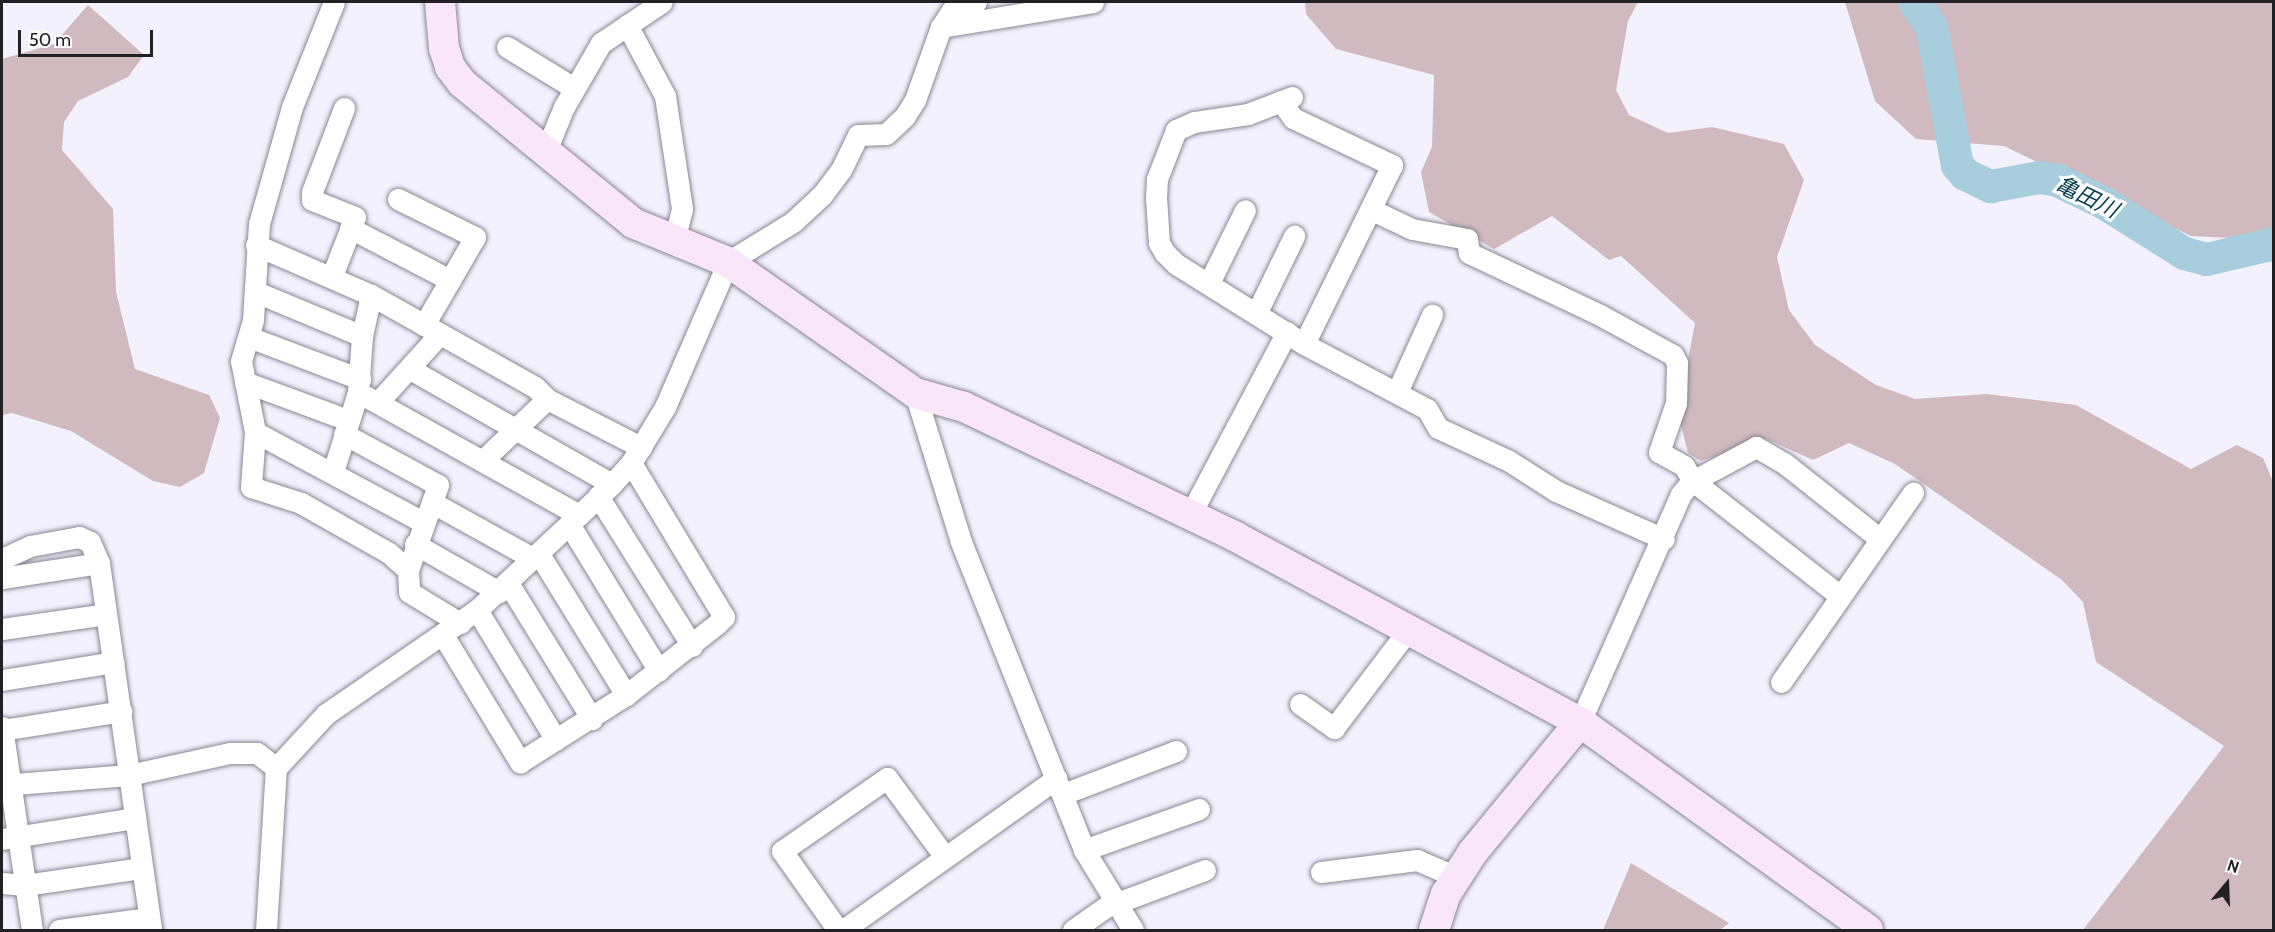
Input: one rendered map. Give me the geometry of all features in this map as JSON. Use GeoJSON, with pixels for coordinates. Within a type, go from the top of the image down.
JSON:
{"type":"FeatureCollection","features":[{"type":"Feature","properties":{"kind":"street"},"geometry":{"type":"LineString","coordinates":[[334,2],[292,107],[256,245],[256,292],[249,337],[241,361],[255,432],[251,487],[301,503],[389,553],[408,570]]}},
{"type":"Feature","properties":{"kind":"street"},"geometry":{"type":"LineString","coordinates":[[440,2],[441,32],[450,67],[462,83],[633,223],[729,262],[915,393],[964,407],[1190,515],[1409,629],[1580,722],[1868,930]]}},
{"type":"Feature","properties":{"kind":"street"},"geometry":{"type":"LineString","coordinates":[[545,153],[574,88],[601,44],[662,2]]}},
{"type":"Feature","properties":{"kind":"street"},"geometry":{"type":"LineString","coordinates":[[266,930],[276,768],[326,714],[477,610],[605,490],[636,455],[665,407],[729,262],[793,222],[822,195],[841,170],[858,135],[886,134],[905,116],[915,100],[941,27],[952,10],[976,2]]}},
{"type":"Feature","properties":{"kind":"street"},"geometry":{"type":"LineString","coordinates":[[941,27],[1093,2]]}},
{"type":"Feature","properties":{"kind":"street"},"geometry":{"type":"LineString","coordinates":[[627,25],[665,96],[681,209],[674,240]]}},
{"type":"Feature","properties":{"kind":"street"},"geometry":{"type":"LineString","coordinates":[[507,47],[574,88]]}},
{"type":"Feature","properties":{"kind":"street"},"geometry":{"type":"LineString","coordinates":[[1304,344],[1372,210],[1392,165],[1293,118],[1286,99],[1248,114],[1180,126],[1172,139],[1157,180],[1160,243],[1176,264],[1257,312],[1304,344],[1427,409],[1438,428],[1509,460],[1556,491],[1664,539]]}},
{"type":"Feature","properties":{"kind":"street"},"geometry":{"type":"LineString","coordinates":[[332,276],[355,217],[312,200],[344,108]]}},
{"type":"Feature","properties":{"kind":"street"},"geometry":{"type":"LineString","coordinates":[[379,401],[410,369],[431,330],[450,280],[475,237],[398,199]]}},
{"type":"Feature","properties":{"kind":"street"},"geometry":{"type":"LineString","coordinates":[[1209,284],[1245,210]]}},
{"type":"Feature","properties":{"kind":"street"},"geometry":{"type":"LineString","coordinates":[[1372,210],[1412,229],[1467,239],[1469,253],[1600,315],[1673,355],[1677,363],[1676,403],[1659,452],[1684,465],[1693,481],[1840,596]]}},
{"type":"Feature","properties":{"kind":"street"},"geometry":{"type":"LineString","coordinates":[[350,228],[450,280]]}},
{"type":"Feature","properties":{"kind":"street"},"geometry":{"type":"LineString","coordinates":[[1257,312],[1294,236]]}},
{"type":"Feature","properties":{"kind":"street"},"geometry":{"type":"LineString","coordinates":[[245,382],[346,427],[438,485],[433,503],[415,544],[408,570],[408,592],[451,629],[520,762],[626,696],[692,646],[724,617],[636,455],[547,399],[535,387],[371,295],[332,276],[256,245]]}},
{"type":"Feature","properties":{"kind":"street"},"geometry":{"type":"LineString","coordinates":[[256,292],[362,336]]}},
{"type":"Feature","properties":{"kind":"street"},"geometry":{"type":"LineString","coordinates":[[333,472],[359,385],[362,336],[371,295]]}},
{"type":"Feature","properties":{"kind":"street"},"geometry":{"type":"LineString","coordinates":[[1397,393],[1432,315]]}},
{"type":"Feature","properties":{"kind":"street"},"geometry":{"type":"LineString","coordinates":[[1190,515],[1287,333]]}},
{"type":"Feature","properties":{"kind":"street"},"geometry":{"type":"LineString","coordinates":[[249,337],[359,385],[379,401],[483,460],[574,519],[659,671]]}},
{"type":"Feature","properties":{"kind":"street"},"geometry":{"type":"LineString","coordinates":[[410,369],[514,429],[605,490],[692,646]]}},
{"type":"Feature","properties":{"kind":"street"},"geometry":{"type":"LineString","coordinates":[[915,393],[962,542],[1084,850],[1114,903],[1133,930]]}},
{"type":"Feature","properties":{"kind":"street"},"geometry":{"type":"LineString","coordinates":[[483,460],[547,399]]}},
{"type":"Feature","properties":{"kind":"street"},"geometry":{"type":"LineString","coordinates":[[255,432],[423,522]]}},
{"type":"Feature","properties":{"kind":"street"},"geometry":{"type":"LineString","coordinates":[[1434,930],[1456,878],[1580,722],[1664,539],[1682,494],[1693,481],[1756,447],[1784,463],[1880,539]]}},
{"type":"Feature","properties":{"kind":"street"},"geometry":{"type":"LineString","coordinates":[[1781,682],[1913,493]]}},
{"type":"Feature","properties":{"kind":"street"},"geometry":{"type":"LineString","coordinates":[[433,503],[536,556],[626,696]]}},
{"type":"Feature","properties":{"kind":"street"},"geometry":{"type":"LineString","coordinates":[[2,559],[30,546],[79,537],[90,542],[99,563],[122,711],[150,924],[59,930]]}},
{"type":"Feature","properties":{"kind":"street"},"geometry":{"type":"LineString","coordinates":[[415,544],[504,587],[592,719]]}},
{"type":"Feature","properties":{"kind":"street"},"geometry":{"type":"LineString","coordinates":[[2,578],[99,563]]}},
{"type":"Feature","properties":{"kind":"street"},"geometry":{"type":"LineString","coordinates":[[477,610],[556,740]]}},
{"type":"Feature","properties":{"kind":"street"},"geometry":{"type":"LineString","coordinates":[[2,629],[106,614]]}},
{"type":"Feature","properties":{"kind":"street"},"geometry":{"type":"LineString","coordinates":[[1300,704],[1335,728],[1409,629]]}},
{"type":"Feature","properties":{"kind":"street"},"geometry":{"type":"LineString","coordinates":[[2,680],[114,662]]}},
{"type":"Feature","properties":{"kind":"street"},"geometry":{"type":"LineString","coordinates":[[32,930],[25,885],[10,837],[2,729],[122,711]]}},
{"type":"Feature","properties":{"kind":"street"},"geometry":{"type":"LineString","coordinates":[[843,930],[945,857],[1060,786],[1176,751]]}},
{"type":"Feature","properties":{"kind":"street"},"geometry":{"type":"LineString","coordinates":[[6,784],[129,775],[230,753],[256,753],[276,768]]}},
{"type":"Feature","properties":{"kind":"street"},"geometry":{"type":"LineString","coordinates":[[838,930],[782,851],[887,778],[945,857]]}},
{"type":"Feature","properties":{"kind":"street"},"geometry":{"type":"LineString","coordinates":[[1084,850],[1199,809]]}},
{"type":"Feature","properties":{"kind":"street"},"geometry":{"type":"LineString","coordinates":[[10,837],[135,818]]}},
{"type":"Feature","properties":{"kind":"street"},"geometry":{"type":"LineString","coordinates":[[1321,872],[1417,860],[1456,878]]}},
{"type":"Feature","properties":{"kind":"street"},"geometry":{"type":"LineString","coordinates":[[2,884],[25,885],[142,868]]}},
{"type":"Feature","properties":{"kind":"street"},"geometry":{"type":"LineString","coordinates":[[1073,930],[1114,903],[1205,870]]}},
{"type":"Feature","properties":{"kind":"shaded area"},"geometry":{"type":"Polygon","coordinates":[[[1305,2],[1638,2],[1628,21],[1616,90],[1629,115],[1668,133],[1712,127],[1784,144],[1804,180],[1777,257],[1789,310],[1815,345],[1876,385],[1915,399],[1986,394],[2076,405],[2191,469],[2237,445],[2263,458],[2274,484],[2273,930],[2083,930],[2224,746],[2096,662],[2083,602],[2062,580],[1895,464],[1849,443],[1813,460],[1766,439],[1701,461],[1688,453],[1678,413],[1695,323],[1621,256],[1609,260],[1552,216],[1494,249],[1429,212],[1421,172],[1432,147],[1434,75],[1336,49],[1306,14],[1305,2]]]}},
{"type":"Feature","properties":{"kind":"shaded area"},"geometry":{"type":"Polygon","coordinates":[[[1845,2],[2273,2],[2273,240],[2191,236],[2004,146],[1916,139],[1875,101],[1845,2]]]}},
{"type":"Feature","properties":{"kind":"shaded area"},"geometry":{"type":"Polygon","coordinates":[[[88,5],[144,55],[128,77],[78,101],[64,122],[62,150],[113,209],[116,292],[135,369],[209,395],[220,418],[204,473],[180,487],[153,481],[71,431],[12,413],[2,415],[2,59],[54,44],[88,5]]]}},
{"type":"Feature","properties":{"kind":"shaded area"},"geometry":{"type":"Polygon","coordinates":[[[1631,863],[1729,923],[1720,930],[1603,930],[1631,863]]]}},
{"type":"Feature","properties":{"kind":"waterway","name":"亀田川"},"geometry":{"type":"LineString","coordinates":[[1914,2],[1931,26],[1957,165],[1965,174],[1990,186],[2039,177],[2057,180],[2103,202],[2184,253],[2206,259],[2274,243]]}}]}
